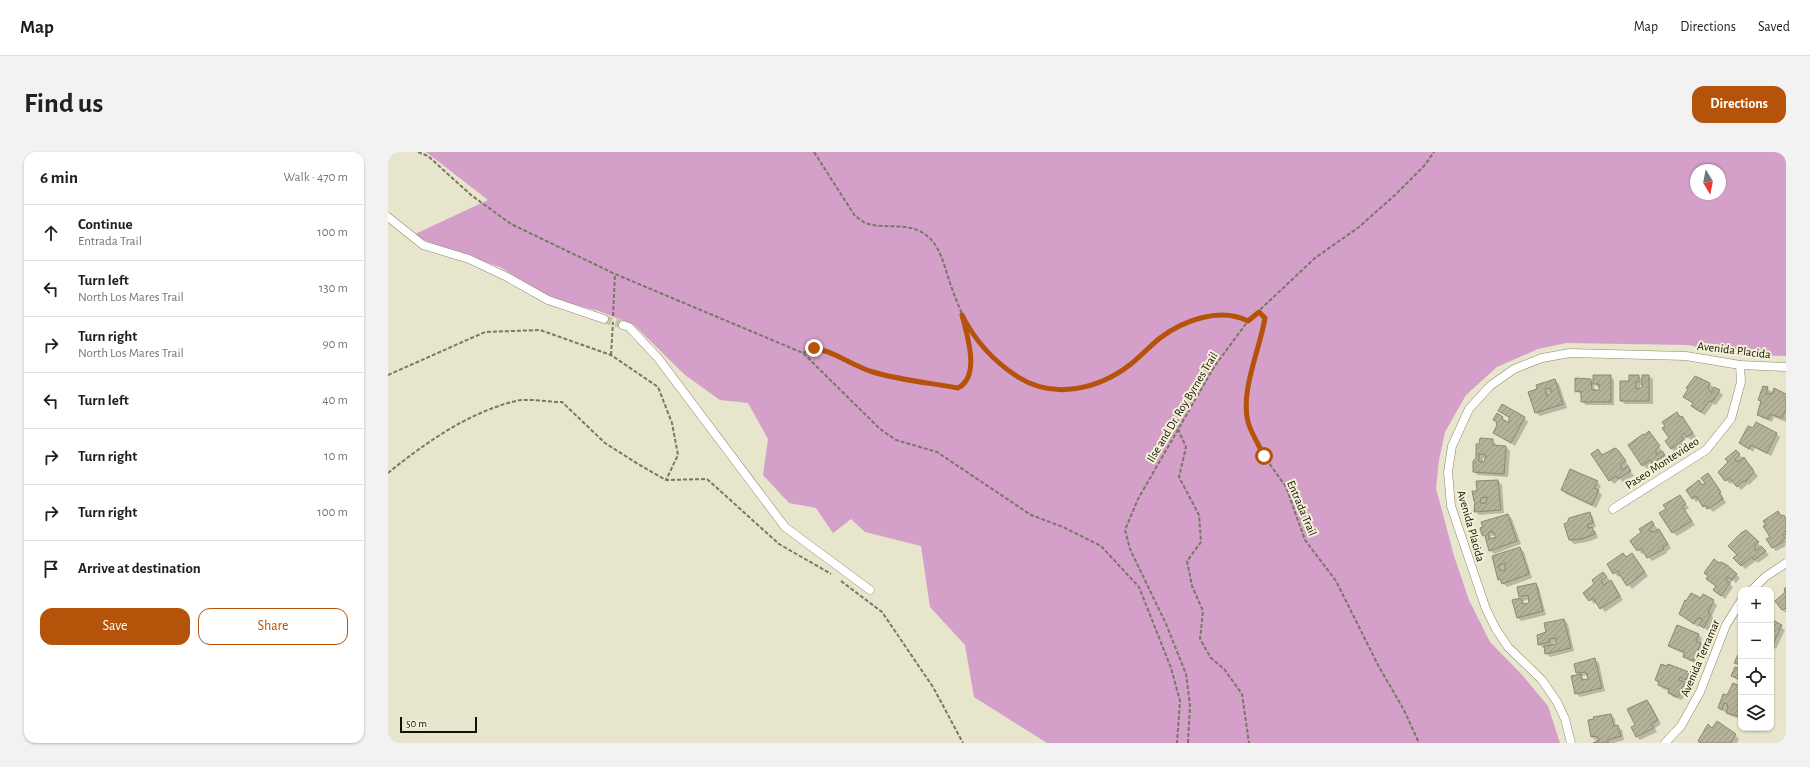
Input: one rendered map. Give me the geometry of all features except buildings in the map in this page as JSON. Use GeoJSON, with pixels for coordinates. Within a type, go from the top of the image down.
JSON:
{"type":"FeatureCollection","features":[{"type":"Feature","properties":{"kind":"street"},"geometry":{"type":"LineString","coordinates":[[388,217],[423,245],[469,259],[507,277],[548,300],[604,319]]}},
{"type":"Feature","properties":{"kind":"street"},"geometry":{"type":"LineString","coordinates":[[623,325],[629,327],[658,358],[785,527],[870,590]]}},
{"type":"Feature","properties":{"kind":"street","name":"Avenida Placida"},"geometry":{"type":"LineString","coordinates":[[1571,743],[1557,702],[1542,680],[1508,647],[1496,629],[1486,609],[1467,557],[1451,506],[1448,472],[1452,446],[1469,409],[1490,386],[1514,369],[1542,358],[1570,353],[1686,356],[1740,365],[1786,367]]}},
{"type":"Feature","properties":{"kind":"street","name":"Paseo Montevideo"},"geometry":{"type":"LineString","coordinates":[[1613,509],[1706,450],[1731,419],[1741,382],[1740,365]]}},
{"type":"Feature","properties":{"kind":"street"},"geometry":{"type":"LineString","coordinates":[[1755,587],[1765,577],[1786,563]]}},
{"type":"Feature","properties":{"kind":"street","name":"Avenida Terramar"},"geometry":{"type":"LineString","coordinates":[[1665,743],[1681,726],[1700,692],[1726,625],[1738,606]]}},
{"type":"Feature","properties":{"kind":"path"},"geometry":{"type":"LineString","coordinates":[[418,152],[428,156],[471,195],[512,224],[615,274],[803,353],[880,430],[896,440],[937,452],[1031,515],[1063,527],[1101,546],[1139,587],[1171,668],[1180,700],[1177,743]]}},
{"type":"Feature","properties":{"kind":"path"},"geometry":{"type":"LineString","coordinates":[[814,152],[855,216],[865,223],[909,227],[927,235],[939,251],[962,315],[971,333],[990,356],[1028,383],[1050,390],[1076,390],[1103,382],[1130,364],[1161,337],[1191,321],[1215,315],[1230,314],[1248,321]]}},
{"type":"Feature","properties":{"kind":"path","name":"Ilse and Dr. Roy Byrnes Trail"},"geometry":{"type":"LineString","coordinates":[[1188,743],[1190,705],[1186,674],[1166,624],[1130,549],[1126,530],[1138,499],[1214,367],[1248,321],[1315,258],[1359,227],[1395,195],[1424,166],[1434,152]]}},
{"type":"Feature","properties":{"kind":"path","name":"Entrada Trail"},"geometry":{"type":"LineString","coordinates":[[1259,312],[1265,318],[1249,384],[1247,397],[1248,422],[1264,456],[1286,487],[1305,540],[1336,582],[1379,667],[1404,710],[1419,743]]}},
{"type":"Feature","properties":{"kind":"path"},"geometry":{"type":"LineString","coordinates":[[803,353],[814,348],[827,350],[849,363],[874,372],[958,388],[965,384],[970,373],[970,352],[962,315]]}},
{"type":"Feature","properties":{"kind":"path"},"geometry":{"type":"LineString","coordinates":[[388,375],[485,332],[540,330],[611,355],[658,387],[672,423],[678,455],[666,480]]}},
{"type":"Feature","properties":{"kind":"path"},"geometry":{"type":"LineString","coordinates":[[388,473],[443,434],[479,414],[517,400],[562,402],[605,443],[666,480],[707,479],[779,544],[831,574]]}},
{"type":"Feature","properties":{"kind":"path"},"geometry":{"type":"LineString","coordinates":[[1178,429],[1186,447],[1179,478],[1199,515],[1201,542],[1187,561],[1192,586],[1203,611],[1200,638],[1212,658],[1224,669],[1242,694],[1249,743]]}},
{"type":"Feature","properties":{"kind":"path"},"geometry":{"type":"LineString","coordinates":[[838,578],[882,612],[933,687],[963,743]]}},
{"type":"Feature","properties":{"kind":"shaded area"},"geometry":{"type":"Polygon","coordinates":[[[426,152],[1786,152],[1786,356],[1742,355],[1688,345],[1566,343],[1538,349],[1497,367],[1466,395],[1445,432],[1439,460],[1436,488],[1454,556],[1469,600],[1490,642],[1523,676],[1548,706],[1560,743],[1047,743],[974,697],[965,645],[930,607],[921,546],[865,532],[851,519],[833,533],[816,508],[789,503],[763,475],[768,439],[748,403],[720,400],[685,375],[634,325],[599,311],[552,299],[500,267],[440,247],[413,235],[488,200],[426,152]]]}},
{"type":"Feature","properties":{"kind":"tunnel"},"geometry":{"type":"LineString","coordinates":[[604,319],[623,325]]}},
{"type":"Feature","properties":{"kind":"route"},"geometry":{"type":"LineString","coordinates":[[814,348],[827,350],[849,363],[874,372],[958,388],[965,384],[970,373],[970,352],[962,315],[971,333],[990,356],[1008,370],[1028,383],[1050,390],[1076,390],[1103,382],[1130,364],[1161,337],[1191,321],[1215,315],[1230,314],[1248,321],[1259,312],[1265,318],[1262,334],[1251,370],[1247,397],[1248,422],[1264,456]]}}]}
